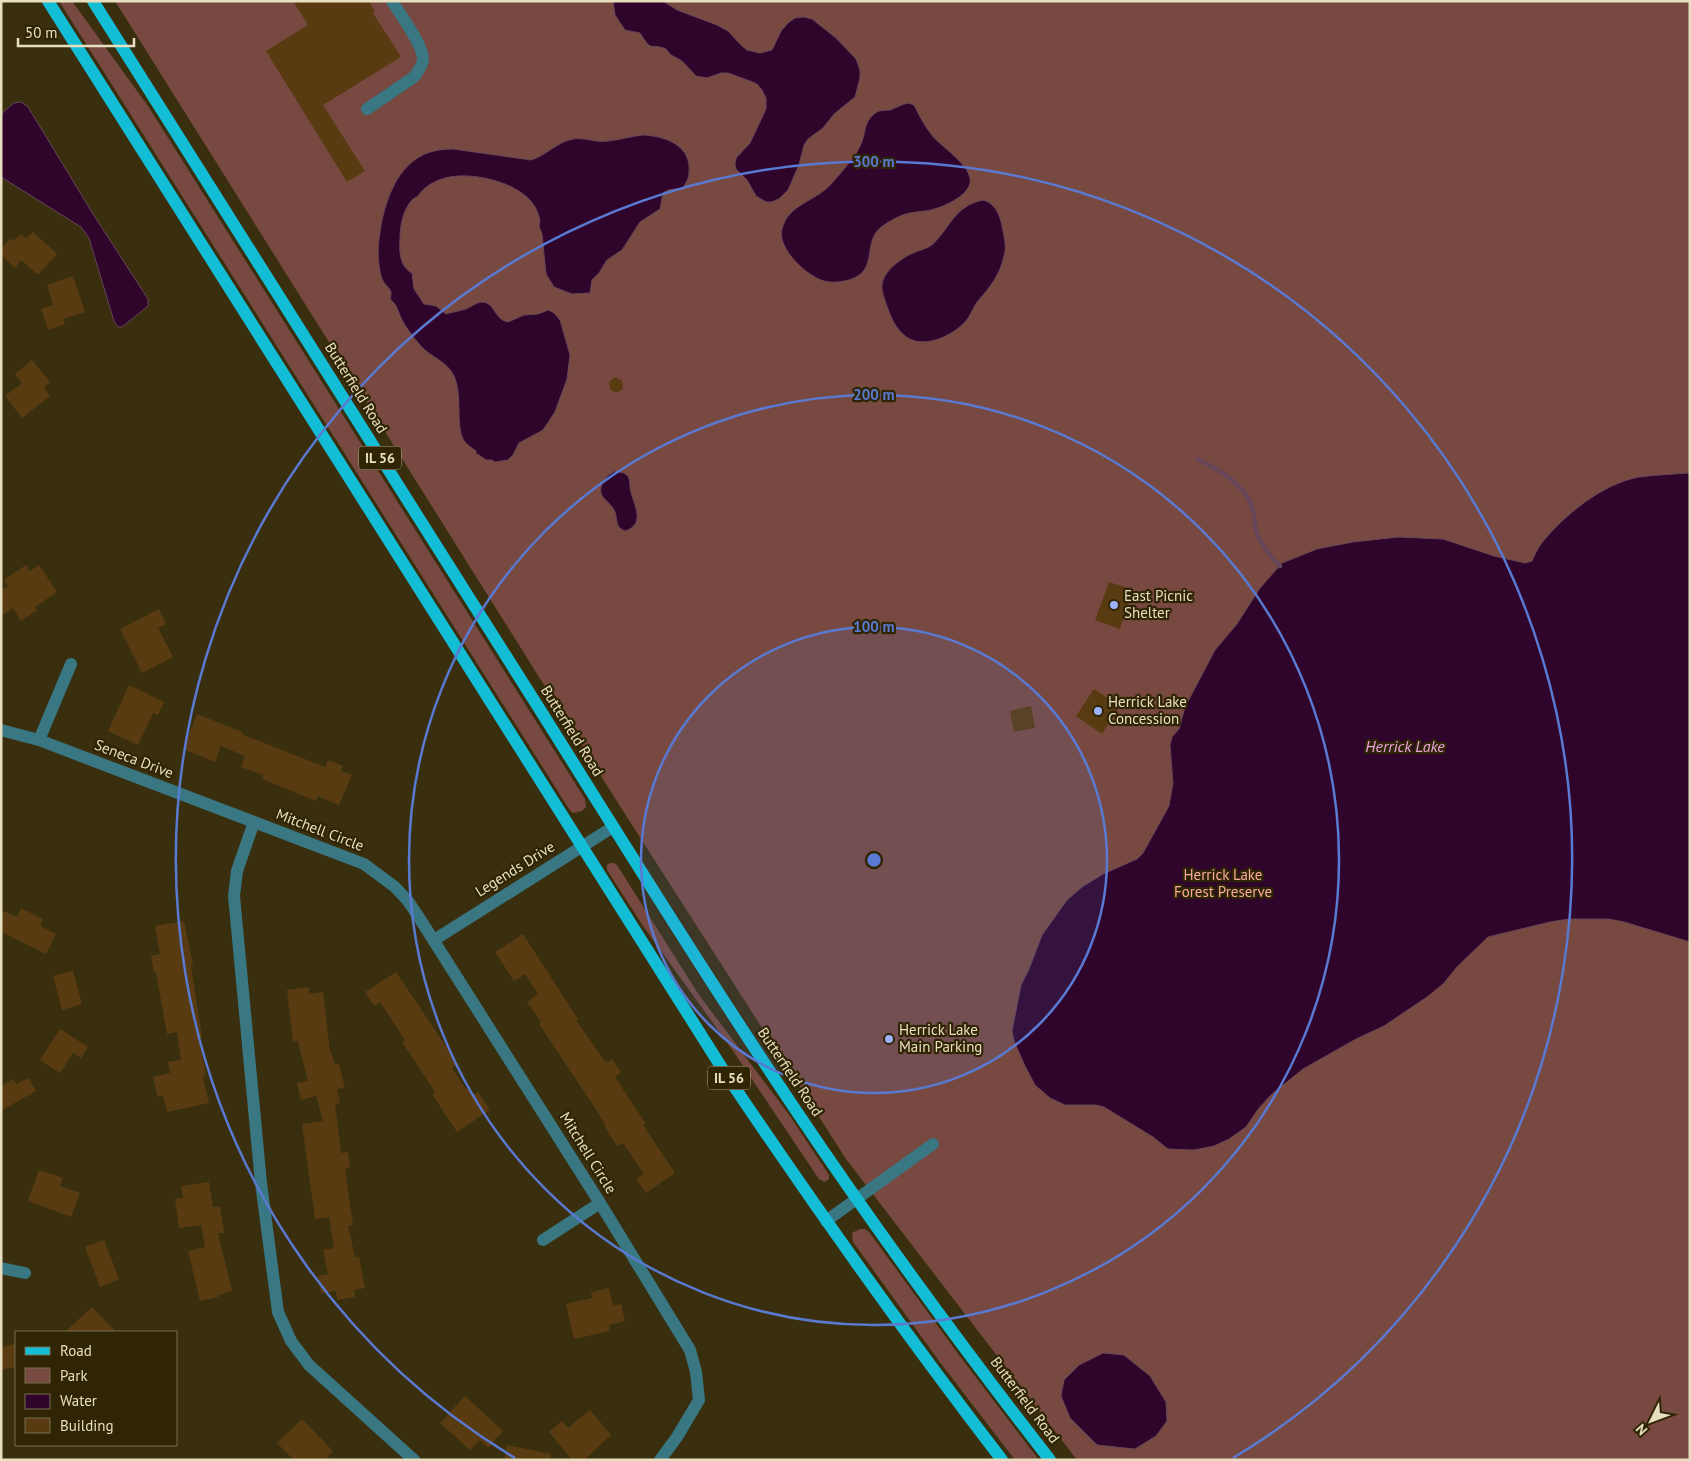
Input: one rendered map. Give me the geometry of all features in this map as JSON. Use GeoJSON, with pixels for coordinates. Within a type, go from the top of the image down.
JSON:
{"type":"FeatureCollection","features":[{"type":"Feature","properties":{"kind":"main road","name":"IL 56"},"geometry":{"type":"LineString","coordinates":[[48,1],[727,1076],[826,1221],[938,1378],[1002,1460]]}},
{"type":"Feature","properties":{"kind":"main road","name":"Butterfield Road"},"geometry":{"type":"LineString","coordinates":[[93,1],[613,827],[751,1042],[932,1304],[1050,1460]]}},
{"type":"Feature","properties":{"kind":"street"},"geometry":{"type":"LineString","coordinates":[[367,109],[414,77],[419,70],[423,58],[418,44],[392,1]]}},
{"type":"Feature","properties":{"kind":"street"},"geometry":{"type":"LineString","coordinates":[[38,740],[72,664]]}},
{"type":"Feature","properties":{"kind":"street","name":"Seneca Drive"},"geometry":{"type":"LineString","coordinates":[[1,730],[38,740],[254,822]]}},
{"type":"Feature","properties":{"kind":"street","name":"Mitchell Circle"},"geometry":{"type":"LineString","coordinates":[[414,1460],[308,1365],[291,1341],[278,1312],[261,1183],[234,896],[237,871],[254,822],[364,864],[402,894],[434,940],[600,1203],[690,1350],[696,1372],[699,1400],[677,1437],[660,1460]]}},
{"type":"Feature","properties":{"kind":"street","name":"Legends Drive"},"geometry":{"type":"LineString","coordinates":[[434,940],[613,827]]}},
{"type":"Feature","properties":{"kind":"street"},"geometry":{"type":"LineString","coordinates":[[826,1221],[933,1144]]}},
{"type":"Feature","properties":{"kind":"street"},"geometry":{"type":"LineString","coordinates":[[543,1240],[600,1203]]}},
{"type":"Feature","properties":{"kind":"street"},"geometry":{"type":"LineString","coordinates":[[1,1268],[26,1273]]}},
{"type":"Feature","properties":{"kind":"green space"},"geometry":{"type":"Polygon","coordinates":[[[59,1],[72,1],[148,106],[585,799],[586,807],[582,811],[573,813],[569,809],[59,1]]]}},
{"type":"Feature","properties":{"kind":"green space","name":"Herrick Lake Forest Preserve"},"geometry":{"type":"Polygon","coordinates":[[[115,1],[1690,1],[1690,1460],[1077,1460],[846,1159],[618,803],[115,1]]]}},
{"type":"Feature","properties":{"kind":"green space"},"geometry":{"type":"Polygon","coordinates":[[[610,863],[617,865],[699,995],[790,1116],[829,1175],[829,1179],[825,1182],[819,1179],[731,1048],[643,926],[607,870],[607,865],[610,863]]]}},
{"type":"Feature","properties":{"kind":"green space"},"geometry":{"type":"Polygon","coordinates":[[[865,1229],[869,1232],[1039,1460],[1015,1460],[939,1361],[853,1242],[852,1233],[865,1229]]]}},
{"type":"Feature","properties":{"kind":"water"},"geometry":{"type":"Polygon","coordinates":[[[613,1],[663,1],[677,10],[717,25],[728,31],[747,50],[760,53],[772,50],[781,31],[795,18],[804,17],[812,19],[836,38],[856,59],[860,70],[860,78],[855,97],[834,114],[823,128],[808,139],[804,145],[799,165],[788,190],[779,199],[766,202],[756,196],[747,180],[736,169],[735,164],[736,158],[750,143],[766,109],[766,98],[762,90],[757,84],[728,73],[721,73],[707,78],[696,76],[682,61],[671,55],[666,49],[649,45],[640,33],[625,30],[615,15],[613,1]]]}},
{"type":"Feature","properties":{"kind":"water"},"geometry":{"type":"Polygon","coordinates":[[[21,102],[28,107],[93,214],[148,299],[148,306],[122,327],[118,327],[114,321],[89,238],[81,227],[1,177],[1,114],[14,103],[21,102]]]}},
{"type":"Feature","properties":{"kind":"water"},"geometry":{"type":"Polygon","coordinates":[[[908,103],[914,105],[935,139],[966,170],[970,176],[968,188],[960,197],[948,204],[931,210],[902,215],[881,227],[872,241],[867,265],[854,278],[833,282],[815,277],[800,266],[788,252],[782,236],[785,221],[796,209],[825,190],[844,169],[857,152],[867,123],[875,113],[908,103]]]}},
{"type":"Feature","properties":{"kind":"water"},"geometry":{"type":"Polygon","coordinates":[[[643,135],[668,140],[682,149],[689,164],[688,177],[683,188],[668,190],[663,193],[660,209],[640,222],[622,250],[607,260],[592,280],[590,293],[572,294],[554,287],[546,274],[542,234],[539,226],[540,220],[537,211],[523,194],[512,187],[486,178],[473,176],[447,178],[436,181],[426,187],[406,208],[401,229],[400,254],[405,267],[412,273],[414,289],[424,304],[436,306],[446,314],[486,302],[503,321],[508,322],[524,315],[538,314],[548,310],[554,313],[560,320],[570,355],[567,379],[555,412],[543,430],[519,443],[508,460],[495,462],[486,460],[476,454],[476,451],[464,441],[461,435],[458,392],[454,376],[443,363],[424,349],[410,333],[397,307],[391,300],[390,290],[382,277],[378,258],[379,242],[382,220],[391,192],[404,170],[414,161],[425,154],[438,150],[453,149],[531,160],[573,139],[604,141],[643,135]]]}},
{"type":"Feature","properties":{"kind":"water"},"geometry":{"type":"Polygon","coordinates":[[[983,200],[991,204],[996,210],[1004,237],[1005,252],[997,275],[976,303],[966,321],[956,330],[936,340],[922,342],[907,337],[897,327],[885,302],[882,289],[884,277],[902,259],[933,244],[954,218],[966,207],[983,200]]]}},
{"type":"Feature","properties":{"kind":"water"},"geometry":{"type":"Polygon","coordinates":[[[615,471],[628,476],[637,513],[635,524],[632,528],[625,531],[618,526],[613,508],[602,496],[601,492],[604,480],[615,471]]]}},
{"type":"Feature","properties":{"kind":"water","name":"Herrick Lake"},"geometry":{"type":"Polygon","coordinates":[[[1690,473],[1690,942],[1608,919],[1569,919],[1488,937],[1457,967],[1443,984],[1427,997],[1384,1026],[1356,1039],[1303,1069],[1272,1094],[1259,1108],[1246,1127],[1229,1139],[1214,1146],[1194,1150],[1168,1149],[1153,1137],[1104,1107],[1096,1105],[1065,1105],[1050,1098],[1035,1085],[1014,1041],[1012,1031],[1021,985],[1042,935],[1067,900],[1082,887],[1103,874],[1137,859],[1143,853],[1169,806],[1173,783],[1170,745],[1172,737],[1179,729],[1185,707],[1215,650],[1237,624],[1260,588],[1282,563],[1317,549],[1353,542],[1398,537],[1443,539],[1494,556],[1525,563],[1532,561],[1541,544],[1572,512],[1611,486],[1639,477],[1690,473]]]}},
{"type":"Feature","properties":{"kind":"water"},"geometry":{"type":"Polygon","coordinates":[[[1103,1353],[1124,1355],[1150,1376],[1166,1402],[1167,1421],[1156,1436],[1135,1449],[1097,1445],[1070,1418],[1061,1396],[1064,1380],[1079,1365],[1103,1353]]]}},
{"type":"Feature","properties":{"kind":"building"},"geometry":{"type":"Polygon","coordinates":[[[293,1],[369,1],[375,12],[373,13],[401,57],[323,105],[365,171],[347,182],[266,51],[308,25],[293,1]]]}},
{"type":"Feature","properties":{"kind":"building"},"geometry":{"type":"Polygon","coordinates":[[[33,232],[57,254],[38,275],[21,260],[15,268],[1,255],[1,249],[11,238],[14,241],[21,234],[26,239],[33,232]]]}},
{"type":"Feature","properties":{"kind":"building"},"geometry":{"type":"Polygon","coordinates":[[[73,276],[85,312],[63,319],[65,324],[48,330],[41,309],[53,305],[47,285],[73,276]]]}},
{"type":"Feature","properties":{"kind":"building"},"geometry":{"type":"Polygon","coordinates":[[[32,360],[50,382],[44,388],[50,396],[22,418],[5,396],[22,383],[15,374],[32,360]]]}},
{"type":"Feature","properties":{"kind":"building"},"geometry":{"type":"Polygon","coordinates":[[[615,377],[622,381],[623,389],[616,393],[610,389],[609,382],[615,377]]]}},
{"type":"Feature","properties":{"kind":"building"},"geometry":{"type":"Polygon","coordinates":[[[26,565],[30,571],[39,565],[57,592],[35,607],[37,610],[21,621],[13,608],[1,616],[1,590],[8,586],[4,580],[26,565]]]}},
{"type":"Feature","properties":{"kind":"building","name":"East Picnic Shelter"},"geometry":{"type":"Polygon","coordinates":[[[1109,582],[1133,590],[1120,629],[1095,620],[1109,582]]]}},
{"type":"Feature","properties":{"kind":"building"},"geometry":{"type":"Polygon","coordinates":[[[159,609],[166,624],[158,628],[173,657],[142,673],[120,629],[159,609]]]}},
{"type":"Feature","properties":{"kind":"building"},"geometry":{"type":"Polygon","coordinates":[[[129,685],[164,702],[158,715],[153,713],[138,745],[108,731],[129,685]]]}},
{"type":"Feature","properties":{"kind":"building","name":"Herrick Lake Concession"},"geometry":{"type":"Polygon","coordinates":[[[1094,689],[1120,706],[1102,734],[1076,716],[1094,689]]]}},
{"type":"Feature","properties":{"kind":"building"},"geometry":{"type":"Polygon","coordinates":[[[1031,706],[1035,728],[1014,732],[1010,711],[1031,706]]]}},
{"type":"Feature","properties":{"kind":"building"},"geometry":{"type":"Polygon","coordinates":[[[197,714],[242,732],[241,734],[325,767],[328,760],[343,766],[341,771],[352,775],[339,805],[318,796],[316,801],[262,779],[263,775],[241,767],[245,756],[221,746],[215,762],[183,749],[197,714]]]}},
{"type":"Feature","properties":{"kind":"building"},"geometry":{"type":"Polygon","coordinates":[[[21,908],[43,919],[40,926],[56,934],[46,954],[1,932],[1,910],[17,917],[21,908]]]}},
{"type":"Feature","properties":{"kind":"building"},"geometry":{"type":"Polygon","coordinates":[[[184,921],[193,965],[191,966],[202,1038],[199,1038],[206,1075],[203,1076],[209,1103],[167,1112],[163,1096],[158,1097],[153,1077],[170,1073],[168,1062],[181,1060],[177,1032],[167,1034],[156,972],[154,973],[151,956],[160,954],[155,926],[184,921]]]}},
{"type":"Feature","properties":{"kind":"building"},"geometry":{"type":"Polygon","coordinates":[[[523,934],[578,1019],[576,1020],[606,1063],[612,1059],[621,1072],[615,1077],[646,1124],[643,1125],[675,1173],[646,1193],[636,1179],[644,1174],[623,1143],[617,1146],[527,1002],[538,994],[525,974],[514,981],[495,952],[523,934]]]}},
{"type":"Feature","properties":{"kind":"building"},"geometry":{"type":"Polygon","coordinates":[[[73,971],[82,1004],[62,1010],[53,976],[73,971]]]}},
{"type":"Feature","properties":{"kind":"building"},"geometry":{"type":"Polygon","coordinates":[[[396,972],[458,1064],[452,1068],[466,1089],[472,1096],[478,1092],[490,1110],[457,1132],[432,1094],[435,1092],[402,1042],[405,1040],[380,1002],[374,1006],[365,992],[396,972]]]}},
{"type":"Feature","properties":{"kind":"building"},"geometry":{"type":"Polygon","coordinates":[[[309,987],[309,994],[323,992],[330,1052],[335,1065],[339,1064],[345,1088],[337,1089],[340,1103],[335,1104],[341,1153],[348,1152],[350,1168],[345,1169],[353,1225],[348,1226],[355,1257],[359,1257],[365,1288],[354,1290],[355,1297],[337,1300],[336,1291],[321,1293],[318,1276],[328,1274],[323,1250],[334,1248],[329,1217],[315,1219],[302,1124],[323,1121],[316,1096],[301,1100],[297,1083],[308,1081],[298,1041],[293,1042],[287,990],[309,987]]]}},
{"type":"Feature","properties":{"kind":"building"},"geometry":{"type":"Polygon","coordinates":[[[60,1029],[88,1047],[81,1058],[73,1053],[60,1073],[40,1060],[60,1029]]]}},
{"type":"Feature","properties":{"kind":"building"},"geometry":{"type":"Polygon","coordinates":[[[28,1078],[36,1091],[1,1111],[1,1086],[13,1079],[16,1084],[28,1078]]]}},
{"type":"Feature","properties":{"kind":"building"},"geometry":{"type":"Polygon","coordinates":[[[39,1170],[63,1178],[60,1186],[80,1193],[71,1217],[28,1201],[39,1170]]]}},
{"type":"Feature","properties":{"kind":"building"},"geometry":{"type":"Polygon","coordinates":[[[209,1182],[213,1207],[220,1206],[224,1233],[218,1233],[232,1291],[218,1295],[218,1297],[200,1301],[188,1251],[205,1247],[201,1225],[179,1228],[175,1199],[183,1198],[181,1186],[209,1182]]]}},
{"type":"Feature","properties":{"kind":"building"},"geometry":{"type":"Polygon","coordinates":[[[104,1240],[119,1279],[100,1287],[85,1247],[104,1240]]]}},
{"type":"Feature","properties":{"kind":"building"},"geometry":{"type":"Polygon","coordinates":[[[609,1288],[613,1306],[621,1304],[625,1321],[609,1325],[610,1331],[574,1339],[566,1304],[592,1298],[591,1292],[609,1288]]]}},
{"type":"Feature","properties":{"kind":"building"},"geometry":{"type":"Polygon","coordinates":[[[92,1307],[115,1331],[66,1331],[92,1307]]]}},
{"type":"Feature","properties":{"kind":"building"},"geometry":{"type":"Polygon","coordinates":[[[15,1344],[15,1367],[1,1370],[1,1347],[15,1344]]]}},
{"type":"Feature","properties":{"kind":"building"},"geometry":{"type":"Polygon","coordinates":[[[465,1396],[503,1431],[488,1448],[480,1440],[470,1450],[440,1423],[465,1396]]]}},
{"type":"Feature","properties":{"kind":"building"},"geometry":{"type":"Polygon","coordinates":[[[590,1410],[611,1435],[584,1460],[572,1460],[549,1432],[562,1421],[568,1428],[590,1410]]]}},
{"type":"Feature","properties":{"kind":"building"},"geometry":{"type":"Polygon","coordinates":[[[302,1419],[333,1451],[325,1460],[294,1460],[277,1443],[302,1419]]]}},
{"type":"Feature","properties":{"kind":"building"},"geometry":{"type":"Polygon","coordinates":[[[507,1445],[551,1454],[550,1460],[504,1460],[507,1445]]]}},
{"type":"Feature","properties":{"kind":"waterway"},"geometry":{"type":"LineString","coordinates":[[1198,459],[1213,467],[1239,486],[1249,500],[1260,541],[1280,566]]}},
{"type":"Feature","properties":{"kind":"place","name":"East Picnic Shelter"},"geometry":{"type":"Point","coordinates":[1114,605]}},
{"type":"Feature","properties":{"kind":"place","name":"Herrick Lake Concession"},"geometry":{"type":"Point","coordinates":[1098,711]}},
{"type":"Feature","properties":{"kind":"place","name":"Herrick Lake Main Parking"},"geometry":{"type":"Point","coordinates":[889,1039]}}]}
